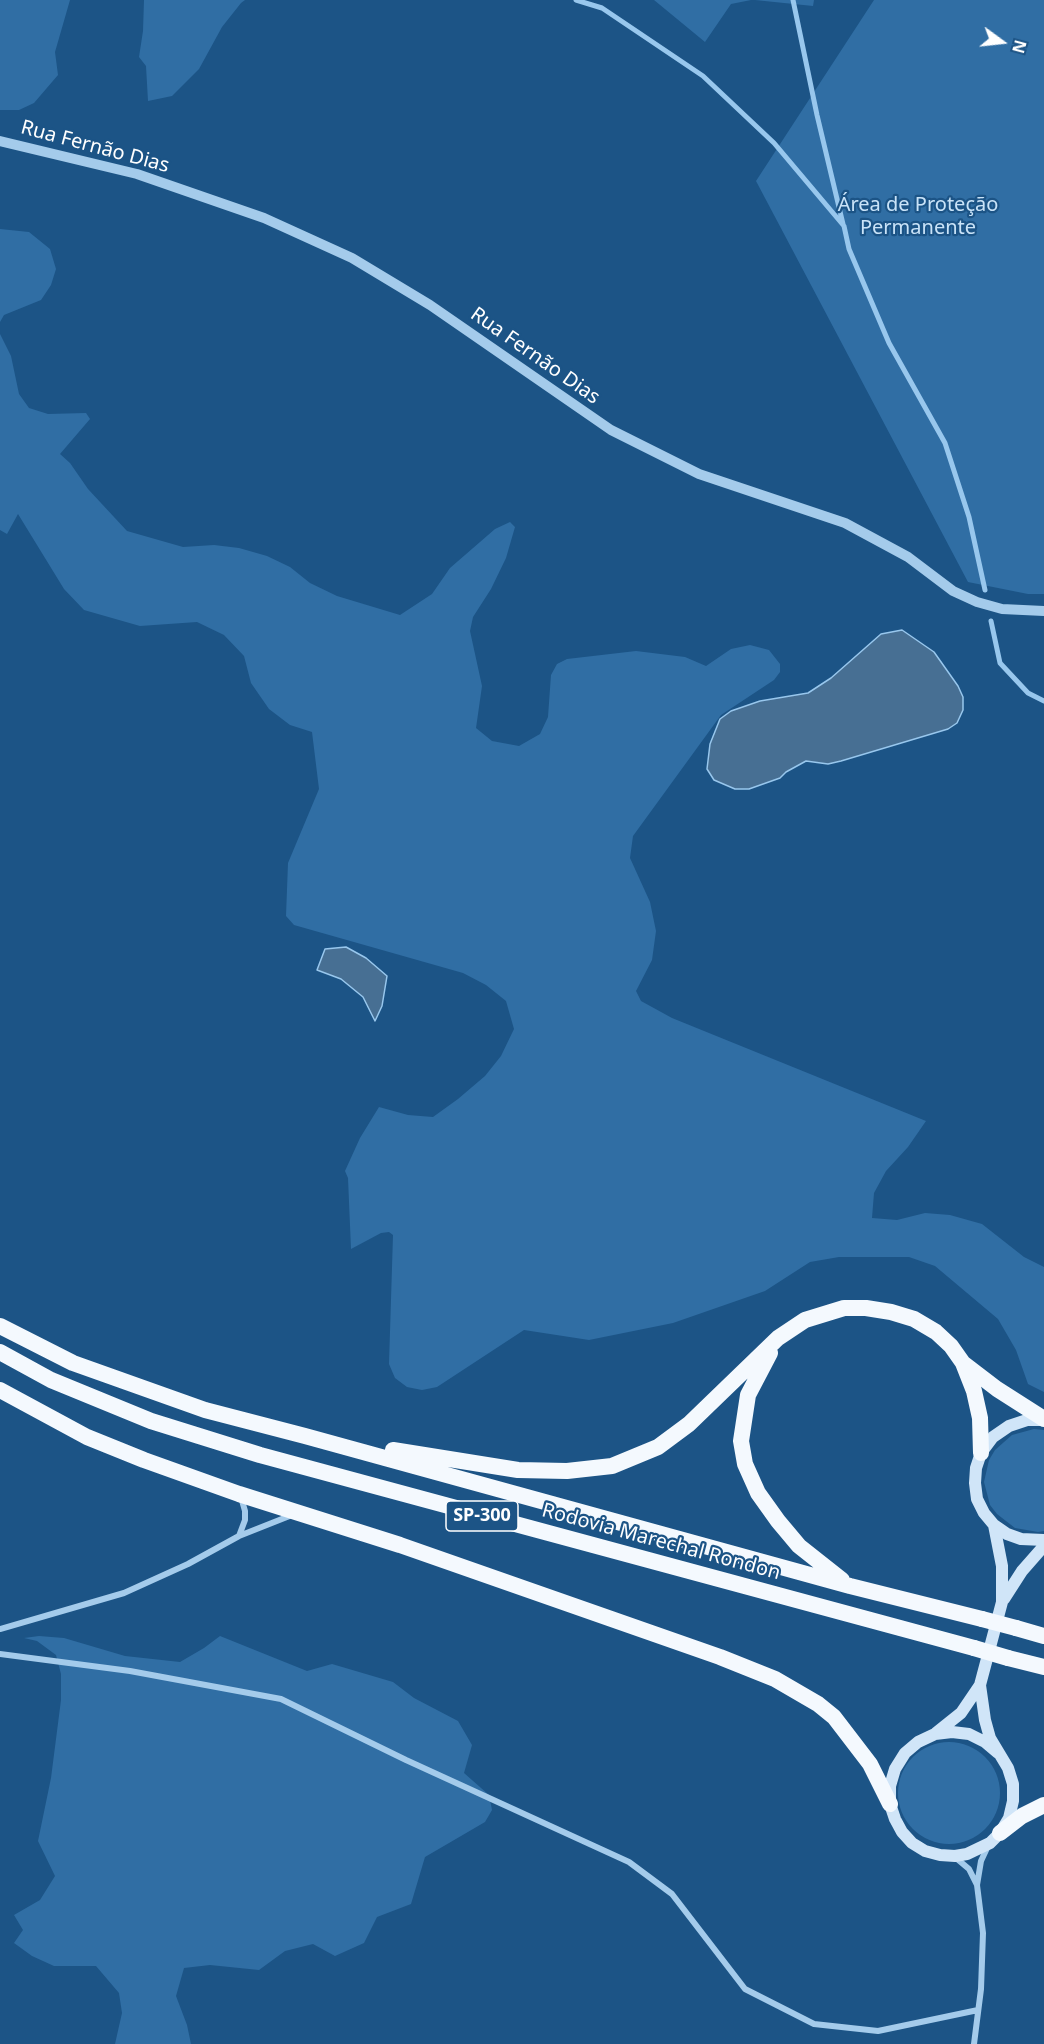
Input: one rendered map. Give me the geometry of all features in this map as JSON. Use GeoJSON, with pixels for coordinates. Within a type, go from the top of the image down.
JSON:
{"type":"FeatureCollection","features":[{"type":"Feature","properties":{"kind":"highway"},"geometry":{"type":"LineString","coordinates":[[305,1436],[518,1470],[567,1471],[612,1466],[657,1447],[689,1424],[778,1338],[805,1320],[844,1308],[866,1308],[914,1319],[936,1332],[963,1362],[997,1389],[1044,1420]]}},
{"type":"Feature","properties":{"kind":"highway","name":"Rodovia Marechal Rondon"},"geometry":{"type":"LineString","coordinates":[[0,1326],[84,1367],[205,1410],[850,1586],[982,1618],[1044,1636]]}},
{"type":"Feature","properties":{"kind":"highway"},"geometry":{"type":"LineString","coordinates":[[778,1338],[748,1395],[741,1441],[745,1464],[758,1494],[777,1521],[799,1546],[850,1586]]}},
{"type":"Feature","properties":{"kind":"highway","name":"Rodovia Marechal Rondon"},"geometry":{"type":"LineString","coordinates":[[0,1352],[51,1380],[151,1421],[216,1442],[341,1478],[1044,1667]]}},
{"type":"Feature","properties":{"kind":"highway"},"geometry":{"type":"LineString","coordinates":[[963,1362],[974,1391],[980,1418],[981,1453]]}},
{"type":"Feature","properties":{"kind":"highway"},"geometry":{"type":"LineString","coordinates":[[0,1390],[87,1437],[239,1494],[400,1545],[698,1649],[775,1679],[818,1704],[834,1717],[870,1764],[890,1804]]}},
{"type":"Feature","properties":{"kind":"highway"},"geometry":{"type":"LineString","coordinates":[[995,1838],[1022,1816],[1044,1804]]}},
{"type":"Feature","properties":{"kind":"main road"},"geometry":{"type":"LineString","coordinates":[[1044,1420],[1027,1420],[1009,1426],[993,1437],[981,1453],[975,1475],[977,1499],[984,1513],[994,1525],[1007,1534],[1021,1539],[1044,1540]]}},
{"type":"Feature","properties":{"kind":"main road"},"geometry":{"type":"LineString","coordinates":[[935,1734],[952,1732],[969,1734],[985,1742],[1008,1768],[1013,1784],[1013,1801],[1008,1818],[995,1838],[973,1852],[955,1856],[933,1853],[912,1843],[902,1832],[895,1819],[890,1804],[890,1786],[895,1769],[905,1754],[918,1742],[935,1734],[961,1713],[980,1685],[1002,1602],[1002,1566],[994,1525]]}},
{"type":"Feature","properties":{"kind":"main road"},"geometry":{"type":"LineString","coordinates":[[1002,1602],[1022,1571],[1044,1546]]}},
{"type":"Feature","properties":{"kind":"main road"},"geometry":{"type":"LineString","coordinates":[[980,1685],[985,1720],[998,1754]]}},
{"type":"Feature","properties":{"kind":"street","name":"Rua Fernão Dias"},"geometry":{"type":"LineString","coordinates":[[0,141],[137,174],[264,218],[352,258],[430,305],[611,430],[699,474],[845,523],[908,557],[953,591],[977,602],[1002,609],[1044,611]]}},
{"type":"Feature","properties":{"kind":"street"},"geometry":{"type":"LineString","coordinates":[[239,1494],[245,1511],[245,1520],[239,1536]]}},
{"type":"Feature","properties":{"kind":"street"},"geometry":{"type":"LineString","coordinates":[[0,1629],[124,1593],[188,1564],[239,1536],[298,1513]]}},
{"type":"Feature","properties":{"kind":"street"},"geometry":{"type":"LineString","coordinates":[[0,1654],[130,1671],[281,1699],[406,1760],[629,1862],[672,1894],[745,1989],[814,2024],[878,2031],[978,2010]]}},
{"type":"Feature","properties":{"kind":"street"},"geometry":{"type":"LineString","coordinates":[[974,2044],[981,1989],[983,1933],[977,1885],[981,1861],[995,1838]]}},
{"type":"Feature","properties":{"kind":"street"},"geometry":{"type":"LineString","coordinates":[[955,1856],[969,1869],[977,1885]]}},
{"type":"Feature","properties":{"kind":"green space"},"geometry":{"type":"Polygon","coordinates":[[[0,0],[70,0],[55,52],[58,75],[34,103],[19,110],[0,110],[0,0]]]}},
{"type":"Feature","properties":{"kind":"green space"},"geometry":{"type":"Polygon","coordinates":[[[144,0],[245,0],[222,27],[199,69],[172,96],[148,101],[146,66],[139,57],[144,0]]]}},
{"type":"Feature","properties":{"kind":"green space"},"geometry":{"type":"Polygon","coordinates":[[[654,0],[751,0],[731,4],[705,42],[654,0]]]}},
{"type":"Feature","properties":{"kind":"green space"},"geometry":{"type":"Polygon","coordinates":[[[755,0],[814,0],[813,6],[755,0]]]}},
{"type":"Feature","properties":{"kind":"green space","name":"Área de Proteção Permanente"},"geometry":{"type":"Polygon","coordinates":[[[874,0],[1044,0],[1044,594],[1028,594],[968,582],[756,181],[874,0]]]}},
{"type":"Feature","properties":{"kind":"green space"},"geometry":{"type":"Polygon","coordinates":[[[0,229],[29,232],[50,249],[56,269],[51,285],[41,300],[4,315],[0,322],[0,229]]]}},
{"type":"Feature","properties":{"kind":"green space"},"geometry":{"type":"Polygon","coordinates":[[[0,334],[11,356],[19,394],[29,408],[48,414],[86,413],[90,419],[60,454],[70,463],[88,489],[127,531],[183,547],[214,545],[239,548],[267,556],[290,567],[310,583],[337,596],[400,615],[432,594],[450,568],[495,529],[510,522],[515,527],[506,558],[491,589],[473,617],[470,631],[482,686],[476,728],[492,741],[519,746],[540,734],[548,717],[551,675],[557,664],[567,659],[636,651],[685,657],[706,666],[731,649],[750,645],[769,650],[780,664],[780,672],[774,680],[721,715],[633,836],[630,858],[650,902],[656,931],[652,960],[636,991],[641,1001],[672,1018],[926,1121],[908,1147],[886,1171],[874,1193],[872,1218],[897,1220],[925,1213],[950,1215],[982,1224],[1024,1257],[1044,1267],[1044,1392],[1028,1384],[1016,1350],[998,1319],[935,1266],[909,1257],[839,1257],[810,1262],[765,1291],[673,1323],[589,1340],[524,1330],[437,1387],[422,1390],[407,1387],[395,1378],[389,1364],[393,1235],[389,1232],[381,1233],[351,1249],[348,1178],[345,1171],[360,1138],[379,1107],[408,1115],[433,1117],[485,1076],[501,1056],[514,1029],[506,1001],[486,985],[463,973],[294,925],[286,916],[288,863],[319,789],[312,732],[290,725],[269,709],[251,683],[244,656],[224,635],[197,622],[140,626],[84,610],[64,589],[18,514],[7,534],[0,530],[0,334]]]}},
{"type":"Feature","properties":{"kind":"green space"},"geometry":{"type":"Polygon","coordinates":[[[1034,1429],[1044,1430],[1044,1531],[1038,1532],[1015,1528],[997,1514],[990,1505],[984,1482],[989,1460],[995,1450],[1012,1435],[1034,1429]]]}},
{"type":"Feature","properties":{"kind":"green space"},"geometry":{"type":"Polygon","coordinates":[[[39,1636],[64,1638],[125,1656],[180,1662],[220,1636],[307,1671],[332,1664],[393,1682],[414,1698],[458,1721],[472,1745],[464,1773],[489,1795],[492,1810],[485,1822],[425,1857],[411,1904],[377,1917],[364,1943],[335,1956],[313,1944],[285,1951],[259,1970],[210,1965],[184,1968],[176,1996],[187,2025],[191,2044],[115,2044],[122,2013],[119,1993],[96,1966],[54,1966],[32,1956],[14,1943],[23,1930],[14,1915],[40,1900],[55,1876],[38,1841],[51,1778],[61,1700],[61,1674],[56,1655],[37,1641],[24,1638],[39,1636]]]}},
{"type":"Feature","properties":{"kind":"green space"},"geometry":{"type":"Polygon","coordinates":[[[949,1742],[969,1746],[985,1757],[996,1773],[1000,1793],[996,1813],[985,1829],[969,1840],[949,1844],[929,1840],[913,1829],[902,1813],[898,1793],[902,1773],[913,1757],[929,1746],[949,1742]]]}},
{"type":"Feature","properties":{"kind":"shaded area"},"geometry":{"type":"Polygon","coordinates":[[[902,630],[934,652],[958,686],[963,697],[963,710],[957,723],[948,729],[841,761],[828,764],[806,761],[780,778],[749,789],[735,789],[714,780],[707,769],[710,744],[720,719],[731,711],[760,701],[808,693],[831,678],[881,634],[902,630]]]}},
{"type":"Feature","properties":{"kind":"shaded area"},"geometry":{"type":"Polygon","coordinates":[[[346,947],[366,958],[387,976],[382,1006],[375,1021],[363,997],[341,979],[317,970],[325,949],[346,947]]]}},
{"type":"Feature","properties":{"kind":"waterway"},"geometry":{"type":"LineString","coordinates":[[576,0],[602,8],[703,76],[774,143],[844,226],[849,249],[889,343],[945,443],[969,517],[985,590]]}},
{"type":"Feature","properties":{"kind":"waterway"},"geometry":{"type":"LineString","coordinates":[[793,0],[843,224]]}},
{"type":"Feature","properties":{"kind":"waterway"},"geometry":{"type":"LineString","coordinates":[[991,621],[1000,663],[1028,693],[1044,701]]}}]}
